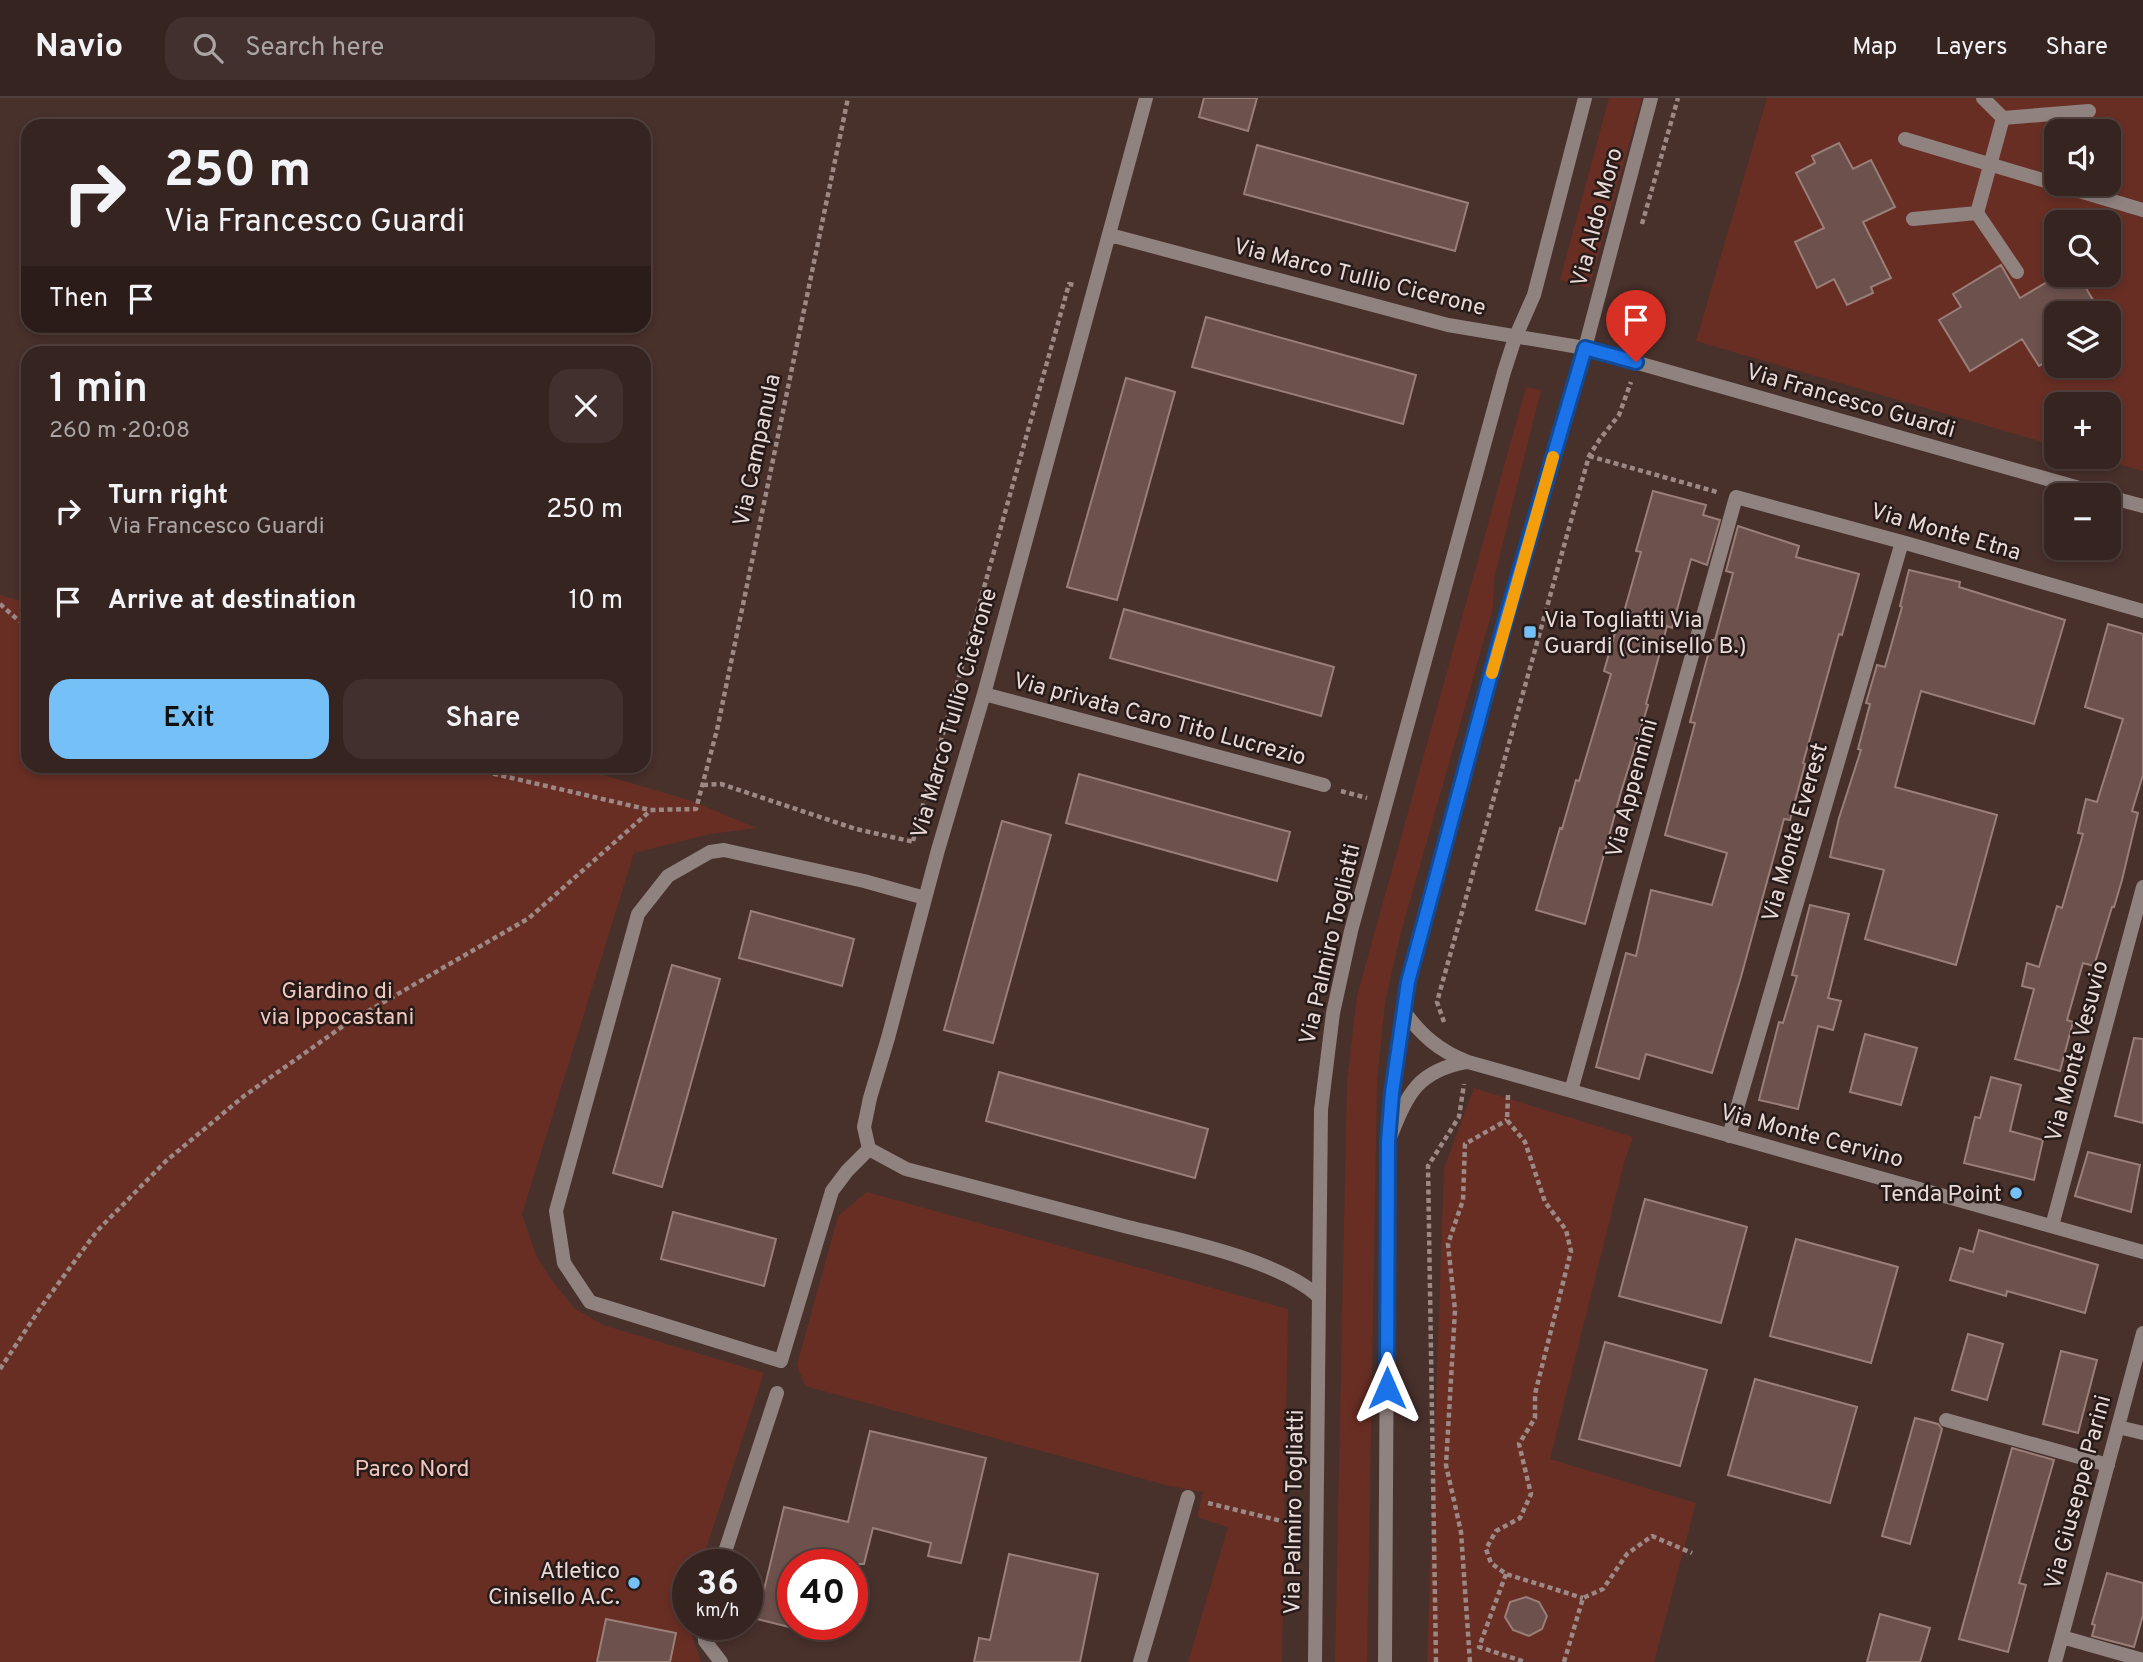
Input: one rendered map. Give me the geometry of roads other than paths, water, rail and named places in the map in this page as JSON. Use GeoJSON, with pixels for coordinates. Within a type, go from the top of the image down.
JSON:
{"type":"FeatureCollection","features":[{"type":"Feature","properties":{"kind":"street"},"geometry":{"type":"LineString","coordinates":[[1110,235],[1146,98]]}},
{"type":"Feature","properties":{"kind":"street","name":"Via Aldo Moro"},"geometry":{"type":"LineString","coordinates":[[1515,338],[1534,295],[1585,98]]}},
{"type":"Feature","properties":{"kind":"street","name":"Via Aldo Moro"},"geometry":{"type":"LineString","coordinates":[[1585,348],[1651,98]]}},
{"type":"Feature","properties":{"kind":"street"},"geometry":{"type":"LineString","coordinates":[[1983,98],[2003,118],[2089,111]]}},
{"type":"Feature","properties":{"kind":"street"},"geometry":{"type":"LineString","coordinates":[[2003,118],[1977,214],[2017,272]]}},
{"type":"Feature","properties":{"kind":"street"},"geometry":{"type":"LineString","coordinates":[[1905,139],[2143,210]]}},
{"type":"Feature","properties":{"kind":"street"},"geometry":{"type":"LineString","coordinates":[[1913,219],[1977,214]]}},
{"type":"Feature","properties":{"kind":"street","name":"Via Marco Tullio Cicerone"},"geometry":{"type":"LineString","coordinates":[[869,1149],[864,1127],[870,1098],[1110,235],[1448,325],[1585,348]]}},
{"type":"Feature","properties":{"kind":"street","name":"Via Palmiro Togliatti"},"geometry":{"type":"LineString","coordinates":[[1315,1662],[1321,1110],[1326,1056],[1341,971],[1515,338]]}},
{"type":"Feature","properties":{"kind":"street"},"geometry":{"type":"LineString","coordinates":[[1385,1662],[1388,1142],[1403,1010],[1416,950],[1506,618],[1585,348]]}},
{"type":"Feature","properties":{"kind":"street","name":"Via Francesco Guardi"},"geometry":{"type":"LineString","coordinates":[[1585,348],[2062,483]]}},
{"type":"Feature","properties":{"kind":"street","name":"Via Monte Etna"},"geometry":{"type":"LineString","coordinates":[[1736,497],[1902,541],[2143,611]]}},
{"type":"Feature","properties":{"kind":"street","name":"Via Appennini"},"geometry":{"type":"LineString","coordinates":[[1570,1091],[1736,497]]}},
{"type":"Feature","properties":{"kind":"street"},"geometry":{"type":"LineString","coordinates":[[2121,500],[2143,506]]}},
{"type":"Feature","properties":{"kind":"street","name":"Via Monte Everest"},"geometry":{"type":"LineString","coordinates":[[1729,1136],[1902,541]]}},
{"type":"Feature","properties":{"kind":"street","name":"Via privata Caro Tito Lucrezio"},"geometry":{"type":"LineString","coordinates":[[984,694],[1324,785]]}},
{"type":"Feature","properties":{"kind":"street"},"geometry":{"type":"LineString","coordinates":[[925,898],[864,881],[724,850],[710,852],[668,876],[638,914],[556,1212],[564,1263],[590,1302],[781,1361],[832,1191],[869,1149],[905,1169],[1238,1256],[1309,1287],[1318,1296]]}},
{"type":"Feature","properties":{"kind":"street","name":"Via Monte Vesuvio"},"geometry":{"type":"LineString","coordinates":[[2052,1226],[2143,887]]}},
{"type":"Feature","properties":{"kind":"street","name":"Via Monte Cervino"},"geometry":{"type":"LineString","coordinates":[[1403,1010],[1428,1040],[1448,1054],[1468,1062],[2143,1252]]}},
{"type":"Feature","properties":{"kind":"street"},"geometry":{"type":"LineString","coordinates":[[1388,1142],[1408,1099],[1424,1079],[1439,1069],[1468,1062]]}},
{"type":"Feature","properties":{"kind":"street","name":"Via Giuseppe Parini"},"geometry":{"type":"LineString","coordinates":[[2055,1662],[2143,1333]]}},
{"type":"Feature","properties":{"kind":"street"},"geometry":{"type":"LineString","coordinates":[[726,1549],[778,1393]]}},
{"type":"Feature","properties":{"kind":"street"},"geometry":{"type":"LineString","coordinates":[[1946,1420],[2108,1465]]}},
{"type":"Feature","properties":{"kind":"street"},"geometry":{"type":"LineString","coordinates":[[2118,1427],[2143,1433]]}},
{"type":"Feature","properties":{"kind":"street"},"geometry":{"type":"LineString","coordinates":[[1140,1662],[1188,1497]]}},
{"type":"Feature","properties":{"kind":"street"},"geometry":{"type":"LineString","coordinates":[[2062,1637],[2143,1660]]}},
{"type":"Feature","properties":{"kind":"street"},"geometry":{"type":"LineString","coordinates":[[705,1640],[722,1662]]}},
{"type":"Feature","properties":{"kind":"place","name":"Via Togliatti Via Guardi (Cinisello B.)"},"geometry":{"type":"Point","coordinates":[1530,632]}},
{"type":"Feature","properties":{"kind":"place","name":"Tenda Point"},"geometry":{"type":"Point","coordinates":[2016,1193]}},
{"type":"Feature","properties":{"kind":"place","name":"Atletico Cinisello A.C."},"geometry":{"type":"Point","coordinates":[634,1583]}},
{"type":"Feature","properties":{"kind":"park label","name":"Giardino di via Ippocastani"},"geometry":{"type":"Point","coordinates":[337,1003]}},
{"type":"Feature","properties":{"kind":"park label","name":"Parco Nord"},"geometry":{"type":"Point","coordinates":[412,1468]}}]}
